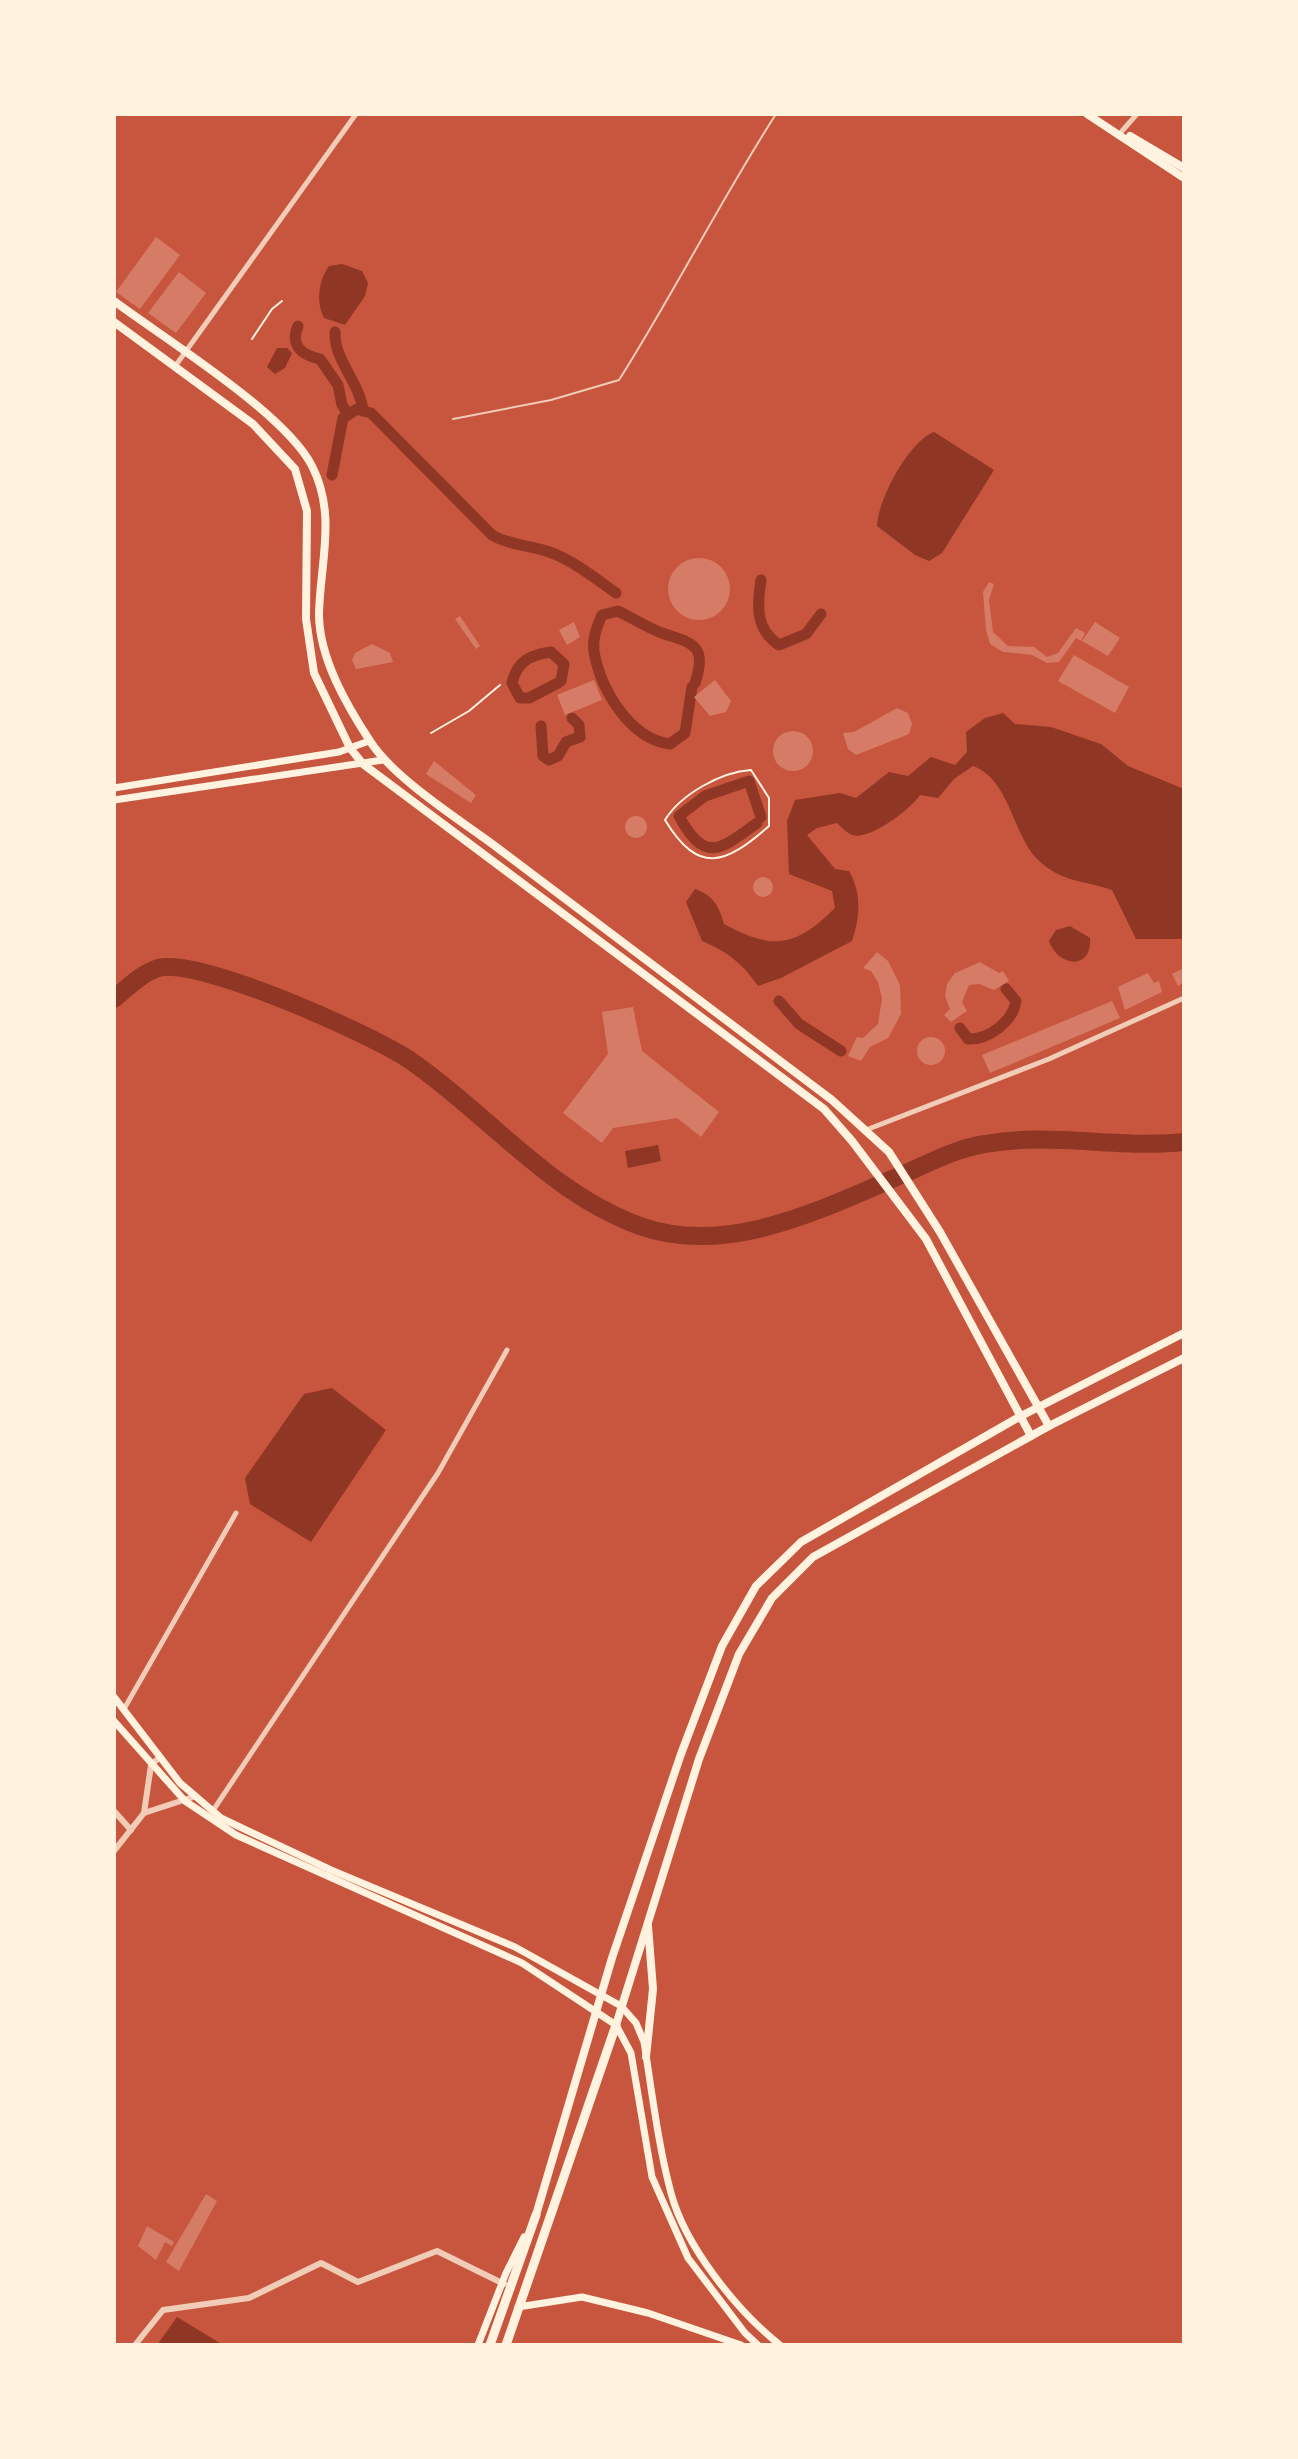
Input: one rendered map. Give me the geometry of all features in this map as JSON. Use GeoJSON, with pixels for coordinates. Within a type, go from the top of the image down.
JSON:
{"type":"FeatureCollection","features":[{"type":"Feature","properties":{"kind":"highway"},"geometry":{"type":"LineString","coordinates":[[506,2345],[616,2025]]}},
{"type":"Feature","properties":{"kind":"highway"},"geometry":{"type":"LineString","coordinates":[[490,2345],[506,2285],[536,2215]]}},
{"type":"Feature","properties":{"kind":"main road"},"geometry":{"type":"LineString","coordinates":[[1087,114],[1184,178]]}},
{"type":"Feature","properties":{"kind":"main road"},"geometry":{"type":"LineString","coordinates":[[1096,114],[1184,168]]}},
{"type":"Feature","properties":{"kind":"main road"},"geometry":{"type":"LineString","coordinates":[[114,301],[187,353],[291,437],[312,464],[327,523],[319,617],[325,647],[333,674],[369,741],[383,760],[820,1091],[889,1152],[1049,1426]]}},
{"type":"Feature","properties":{"kind":"main road"},"geometry":{"type":"LineString","coordinates":[[114,322],[253,424],[295,469],[307,511],[306,619],[314,673],[350,748],[363,764],[824,1109],[926,1239],[1031,1436]]}},
{"type":"Feature","properties":{"kind":"main road"},"geometry":{"type":"LineString","coordinates":[[114,788],[350,748],[369,741]]}},
{"type":"Feature","properties":{"kind":"main road"},"geometry":{"type":"LineString","coordinates":[[114,800],[383,760]]}},
{"type":"Feature","properties":{"kind":"main road"},"geometry":{"type":"LineString","coordinates":[[536,2215],[596,2012],[681,1754],[722,1646],[756,1586],[801,1542],[1021,1416],[1184,1333]]}},
{"type":"Feature","properties":{"kind":"main road"},"geometry":{"type":"LineString","coordinates":[[616,2025],[699,1759],[739,1654],[772,1598],[813,1557],[1049,1426],[1184,1358]]}},
{"type":"Feature","properties":{"kind":"main road"},"geometry":{"type":"LineString","coordinates":[[114,1697],[180,1783],[239,1829],[515,1947],[621,2006],[636,2023],[646,2057],[671,2194],[688,2236],[736,2303],[780,2345]]}},
{"type":"Feature","properties":{"kind":"main road"},"geometry":{"type":"LineString","coordinates":[[114,1721],[185,1801],[236,1835],[522,1963],[616,2025],[631,2053],[652,2177],[688,2258],[745,2333],[758,2345]]}},
{"type":"Feature","properties":{"kind":"main road"},"geometry":{"type":"LineString","coordinates":[[681,1754],[699,1759]]}},
{"type":"Feature","properties":{"kind":"main road"},"geometry":{"type":"LineString","coordinates":[[646,2057],[653,1989],[648,1921]]}},
{"type":"Feature","properties":{"kind":"main road"},"geometry":{"type":"LineString","coordinates":[[478,2345],[506,2285]]}},
{"type":"Feature","properties":{"kind":"main road"},"geometry":{"type":"LineString","coordinates":[[512,2345],[518,2304],[582,2297],[648,2313],[741,2345]]}},
{"type":"Feature","properties":{"kind":"street"},"geometry":{"type":"LineString","coordinates":[[176,365],[356,114]]}},
{"type":"Feature","properties":{"kind":"street"},"geometry":{"type":"LineString","coordinates":[[1122,131],[1137,114]]}},
{"type":"Feature","properties":{"kind":"street"},"geometry":{"type":"LineString","coordinates":[[866,1130],[1049,1059],[1184,998]]}},
{"type":"Feature","properties":{"kind":"street"},"geometry":{"type":"LineString","coordinates":[[214,1809],[438,1473],[507,1350]]}},
{"type":"Feature","properties":{"kind":"street"},"geometry":{"type":"LineString","coordinates":[[124,1709],[236,1513]]}},
{"type":"Feature","properties":{"kind":"street"},"geometry":{"type":"LineString","coordinates":[[114,1851],[144,1813],[151,1765],[160,1757]]}},
{"type":"Feature","properties":{"kind":"street"},"geometry":{"type":"LineString","coordinates":[[144,1813],[196,1796]]}},
{"type":"Feature","properties":{"kind":"street"},"geometry":{"type":"LineString","coordinates":[[114,1811],[131,1830]]}},
{"type":"Feature","properties":{"kind":"street"},"geometry":{"type":"LineString","coordinates":[[135,2345],[163,2310],[249,2298],[321,2263],[358,2282],[437,2251],[506,2285]]}},
{"type":"Feature","properties":{"kind":"lane"},"geometry":{"type":"LineString","coordinates":[[453,419],[551,400],[619,380],[702,243],[732,183],[776,114]]}},
{"type":"Feature","properties":{"kind":"path"},"geometry":{"type":"LineString","coordinates":[[252,339],[272,309],[282,301]]}},
{"type":"Feature","properties":{"kind":"path"},"geometry":{"type":"LineString","coordinates":[[431,733],[469,711],[500,685]]}},
{"type":"Feature","properties":{"kind":"path"},"geometry":{"type":"LineString","coordinates":[[751,770],[769,798],[769,826],[741,850],[727,858],[711,860],[699,857],[673,833],[665,820],[671,810],[703,787],[738,771],[751,770]]}},
{"type":"Feature","properties":{"kind":"shaded area"},"geometry":{"type":"Polygon","coordinates":[[[342,264],[362,271],[368,283],[365,296],[345,325],[324,318],[319,298],[322,278],[329,266],[342,264]]]}},
{"type":"Feature","properties":{"kind":"shaded area"},"geometry":{"type":"Polygon","coordinates":[[[277,348],[287,348],[292,353],[285,368],[275,374],[267,367],[277,348]]]}},
{"type":"Feature","properties":{"kind":"shaded area"},"geometry":{"type":"Polygon","coordinates":[[[934,432],[994,470],[942,553],[929,561],[915,555],[877,526],[883,501],[896,472],[915,447],[934,432]]]}},
{"type":"Feature","properties":{"kind":"shaded area"},"geometry":{"type":"Polygon","coordinates":[[[1003,713],[1015,724],[1051,727],[1101,744],[1128,766],[1184,789],[1184,939],[1136,939],[1112,890],[1065,877],[1039,861],[1030,851],[995,783],[973,766],[954,779],[938,798],[920,795],[879,829],[859,836],[852,835],[837,823],[817,828],[807,835],[835,869],[849,871],[853,880],[858,906],[852,941],[781,978],[758,986],[734,959],[702,941],[686,902],[695,889],[714,902],[724,924],[770,941],[782,941],[808,931],[835,908],[832,891],[789,874],[787,821],[795,800],[840,793],[856,798],[889,772],[908,776],[931,757],[955,765],[967,752],[966,732],[985,718],[1003,713]]]}},
{"type":"Feature","properties":{"kind":"shaded area"},"geometry":{"type":"Polygon","coordinates":[[[1070,926],[1090,938],[1086,956],[1074,962],[1059,956],[1049,941],[1056,930],[1070,926]]]}},
{"type":"Feature","properties":{"kind":"shaded area"},"geometry":{"type":"Polygon","coordinates":[[[658,1145],[661,1161],[628,1168],[625,1151],[658,1145]]]}},
{"type":"Feature","properties":{"kind":"shaded area"},"geometry":{"type":"Polygon","coordinates":[[[332,1388],[386,1430],[311,1542],[250,1504],[245,1478],[304,1394],[332,1388]]]}},
{"type":"Feature","properties":{"kind":"shaded area"},"geometry":{"type":"Polygon","coordinates":[[[177,2317],[223,2345],[157,2345],[177,2317]]]}},
{"type":"Feature","properties":{"kind":"building"},"geometry":{"type":"Polygon","coordinates":[[[156,237],[180,255],[140,309],[116,292],[156,237]]]}},
{"type":"Feature","properties":{"kind":"building"},"geometry":{"type":"Polygon","coordinates":[[[179,272],[206,293],[176,333],[148,313],[179,272]]]}},
{"type":"Feature","properties":{"kind":"building"},"geometry":{"type":"Polygon","coordinates":[[[699,558],[711,560],[721,567],[728,577],[728,601],[721,611],[711,618],[699,620],[687,618],[677,611],[670,601],[668,589],[670,577],[677,567],[687,560],[699,558]]]}},
{"type":"Feature","properties":{"kind":"building"},"geometry":{"type":"Polygon","coordinates":[[[989,582],[994,584],[989,600],[993,632],[1008,646],[1034,647],[1047,657],[1058,653],[1076,628],[1085,633],[1081,641],[1076,638],[1059,662],[1047,663],[1032,655],[1003,652],[990,644],[983,592],[989,582]]]}},
{"type":"Feature","properties":{"kind":"building"},"geometry":{"type":"Polygon","coordinates":[[[460,616],[480,646],[476,649],[455,619],[460,616]]]}},
{"type":"Feature","properties":{"kind":"building"},"geometry":{"type":"Polygon","coordinates":[[[574,622],[580,637],[567,645],[559,630],[574,622]]]}},
{"type":"Feature","properties":{"kind":"building"},"geometry":{"type":"Polygon","coordinates":[[[1095,622],[1120,638],[1108,656],[1082,641],[1095,622]]]}},
{"type":"Feature","properties":{"kind":"building"},"geometry":{"type":"Polygon","coordinates":[[[372,644],[390,653],[393,662],[356,669],[352,660],[355,653],[372,644]]]}},
{"type":"Feature","properties":{"kind":"building"},"geometry":{"type":"Polygon","coordinates":[[[1074,655],[1129,687],[1115,713],[1058,681],[1074,655]]]}},
{"type":"Feature","properties":{"kind":"building"},"geometry":{"type":"Polygon","coordinates":[[[594,680],[602,700],[565,715],[557,695],[594,680]]]}},
{"type":"Feature","properties":{"kind":"building"},"geometry":{"type":"Polygon","coordinates":[[[715,680],[731,701],[726,712],[710,716],[694,697],[715,680]]]}},
{"type":"Feature","properties":{"kind":"building"},"geometry":{"type":"Polygon","coordinates":[[[897,708],[908,713],[912,724],[909,734],[856,755],[848,749],[843,733],[854,732],[897,708]]]}},
{"type":"Feature","properties":{"kind":"building"},"geometry":{"type":"Polygon","coordinates":[[[793,731],[807,737],[813,751],[807,765],[793,771],[779,765],[773,751],[779,737],[793,731]]]}},
{"type":"Feature","properties":{"kind":"building"},"geometry":{"type":"Polygon","coordinates":[[[434,761],[476,795],[471,803],[426,774],[434,761]]]}},
{"type":"Feature","properties":{"kind":"building"},"geometry":{"type":"Polygon","coordinates":[[[636,816],[644,819],[647,827],[644,835],[636,838],[628,835],[625,827],[628,819],[636,816]]]}},
{"type":"Feature","properties":{"kind":"building"},"geometry":{"type":"Polygon","coordinates":[[[763,877],[770,880],[773,887],[770,894],[763,897],[756,894],[753,887],[756,880],[763,877]]]}},
{"type":"Feature","properties":{"kind":"building"},"geometry":{"type":"Polygon","coordinates":[[[877,952],[888,961],[900,985],[901,1014],[888,1038],[870,1047],[861,1061],[848,1056],[857,1037],[863,1038],[878,1024],[882,998],[878,982],[871,971],[863,968],[877,952]]]}},
{"type":"Feature","properties":{"kind":"building"},"geometry":{"type":"Polygon","coordinates":[[[980,962],[999,973],[1003,971],[1009,981],[994,990],[979,984],[969,985],[962,1002],[967,1011],[951,1022],[944,1015],[950,1009],[945,996],[947,984],[955,973],[980,962]]]}},
{"type":"Feature","properties":{"kind":"building"},"geometry":{"type":"Polygon","coordinates":[[[1184,968],[1184,982],[1178,986],[1172,974],[1184,968]]]}},
{"type":"Feature","properties":{"kind":"building"},"geometry":{"type":"Polygon","coordinates":[[[1148,973],[1154,983],[1159,981],[1162,992],[1125,1010],[1118,987],[1148,973]]]}},
{"type":"Feature","properties":{"kind":"building"},"geometry":{"type":"Polygon","coordinates":[[[1112,1001],[1120,1018],[990,1073],[982,1055],[1112,1001]]]}},
{"type":"Feature","properties":{"kind":"building"},"geometry":{"type":"Polygon","coordinates":[[[633,1007],[642,1051],[719,1112],[701,1137],[677,1118],[613,1128],[602,1143],[563,1113],[608,1054],[602,1012],[633,1007]]]}},
{"type":"Feature","properties":{"kind":"building"},"geometry":{"type":"Polygon","coordinates":[[[931,1037],[941,1041],[945,1051],[941,1061],[931,1065],[921,1061],[917,1051],[921,1041],[931,1037]]]}},
{"type":"Feature","properties":{"kind":"building"},"geometry":{"type":"Polygon","coordinates":[[[206,2194],[217,2201],[179,2271],[166,2262],[206,2194]]]}},
{"type":"Feature","properties":{"kind":"building"},"geometry":{"type":"Polygon","coordinates":[[[147,2226],[174,2242],[172,2246],[165,2242],[156,2260],[138,2246],[147,2226]]]}},
{"type":"Feature","properties":{"kind":"waterway"},"geometry":{"type":"LineString","coordinates":[[298,326],[296,344],[307,355],[320,359],[338,385],[342,405],[348,414]]}},
{"type":"Feature","properties":{"kind":"waterway"},"geometry":{"type":"LineString","coordinates":[[335,332],[339,352],[363,411]]}},
{"type":"Feature","properties":{"kind":"waterway"},"geometry":{"type":"LineString","coordinates":[[332,475],[343,418],[357,409],[371,413],[492,535],[560,557],[616,593]]}},
{"type":"Feature","properties":{"kind":"waterway"},"geometry":{"type":"LineString","coordinates":[[761,580],[759,607],[762,624],[771,639],[779,645],[806,634],[821,614]]}},
{"type":"Feature","properties":{"kind":"waterway"},"geometry":{"type":"LineString","coordinates":[[692,687],[685,733],[670,744],[642,733],[620,710],[603,682],[594,652],[602,615],[618,611],[694,646],[700,659],[695,683]]}},
{"type":"Feature","properties":{"kind":"waterway"},"geometry":{"type":"LineString","coordinates":[[558,683],[529,698],[520,698],[512,683],[525,661],[551,652],[564,664],[561,681]]}},
{"type":"Feature","properties":{"kind":"waterway"},"geometry":{"type":"LineString","coordinates":[[541,726],[543,756],[549,760],[558,756],[566,742],[580,737],[579,725],[572,718]]}},
{"type":"Feature","properties":{"kind":"waterway"},"geometry":{"type":"LineString","coordinates":[[757,823],[733,840],[714,848],[697,841],[679,816],[705,796],[749,781],[761,817]]}},
{"type":"Feature","properties":{"kind":"waterway"},"geometry":{"type":"LineString","coordinates":[[114,999],[152,970],[179,968],[246,986],[325,1017],[411,1061],[548,1174],[577,1194],[607,1212],[640,1226],[674,1234],[708,1236],[776,1224],[843,1200],[955,1152],[985,1144],[1035,1140],[1134,1144],[1184,1142]]}},
{"type":"Feature","properties":{"kind":"waterway"},"geometry":{"type":"LineString","coordinates":[[960,1028],[968,1039],[984,1036],[999,1028],[1010,1016],[1016,1001],[1006,989]]}},
{"type":"Feature","properties":{"kind":"waterway"},"geometry":{"type":"LineString","coordinates":[[779,1001],[799,1024],[841,1051]]}}]}
